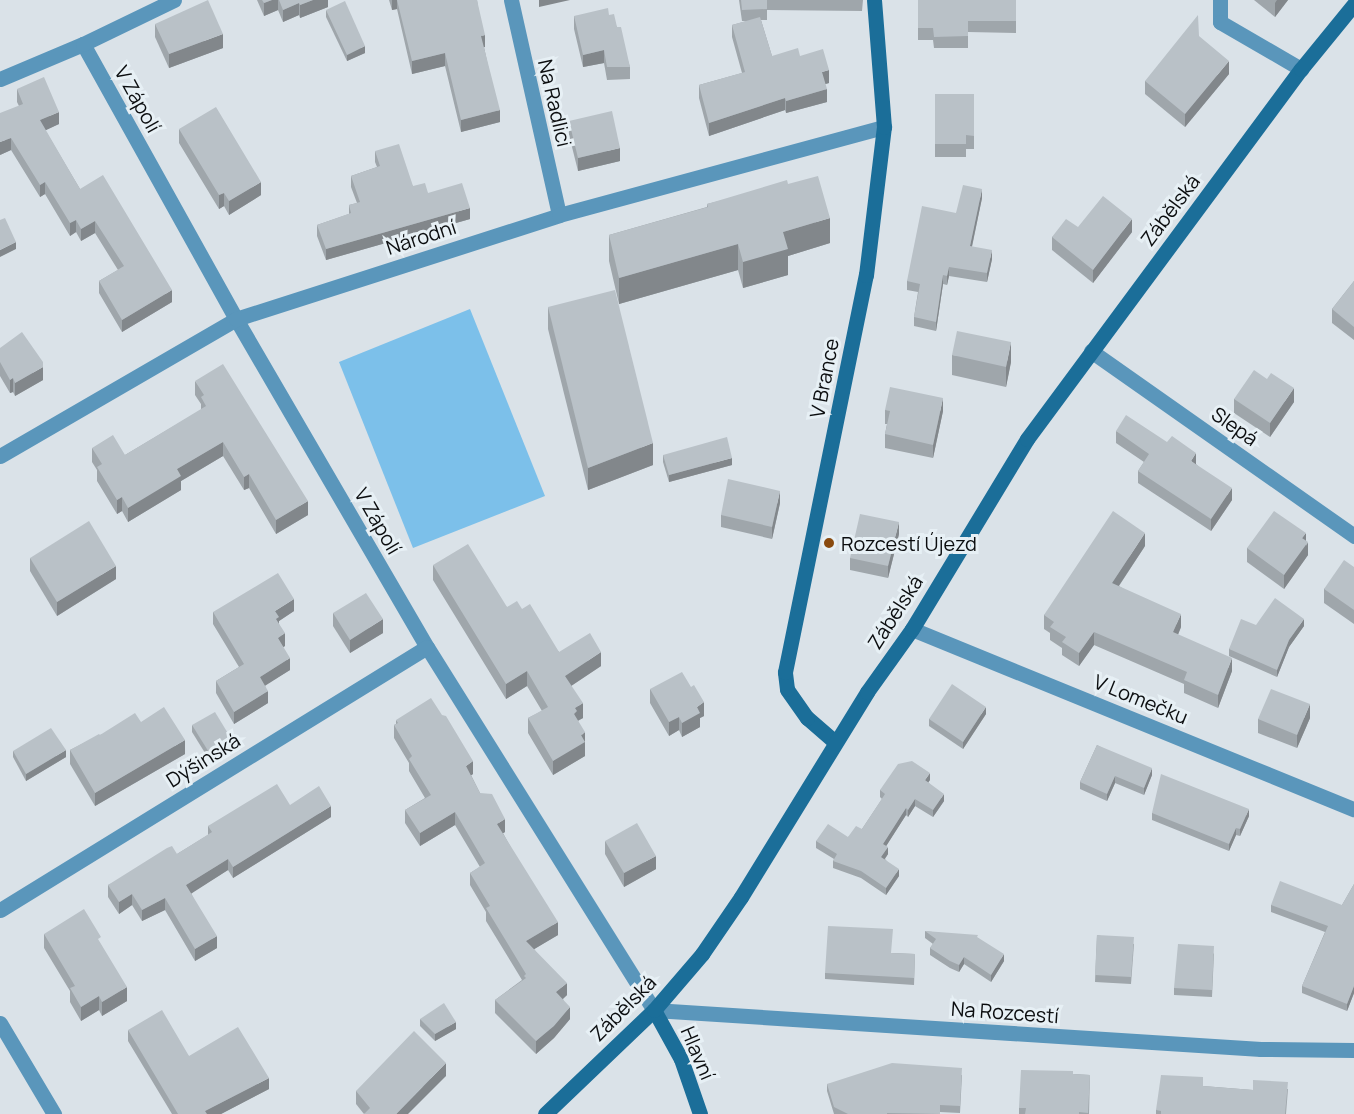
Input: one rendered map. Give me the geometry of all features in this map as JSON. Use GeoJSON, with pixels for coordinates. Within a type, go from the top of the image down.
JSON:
{"type":"FeatureCollection","features":[{"type":"Feature","properties":{"kind":"main road","name":"V Brance"},"geometry":{"type":"LineString","coordinates":[[835,742],[807,718],[787,689],[785,672],[866,275],[884,127],[874,0]]}},
{"type":"Feature","properties":{"kind":"main road","name":"Zábělská"},"geometry":{"type":"LineString","coordinates":[[545,1114],[654,1010],[702,954],[741,897],[835,742],[912,629],[1027,439],[1301,69],[1354,4]]}},
{"type":"Feature","properties":{"kind":"main road","name":"Hlavní"},"geometry":{"type":"LineString","coordinates":[[654,1010],[681,1059],[700,1114]]}},
{"type":"Feature","properties":{"kind":"street"},"geometry":{"type":"LineString","coordinates":[[0,79],[83,44],[174,0]]}},
{"type":"Feature","properties":{"kind":"street","name":"Na Radlici"},"geometry":{"type":"LineString","coordinates":[[511,0],[559,215]]}},
{"type":"Feature","properties":{"kind":"street"},"geometry":{"type":"LineString","coordinates":[[1220,0],[1220,22],[1301,69]]}},
{"type":"Feature","properties":{"kind":"street","name":"V Zápolí"},"geometry":{"type":"LineString","coordinates":[[83,44],[236,319],[427,647],[654,1010]]}},
{"type":"Feature","properties":{"kind":"street","name":"Národní"},"geometry":{"type":"LineString","coordinates":[[0,456],[236,319],[559,215],[884,127]]}},
{"type":"Feature","properties":{"kind":"street","name":"Slepá"},"geometry":{"type":"LineString","coordinates":[[1091,351],[1354,536]]}},
{"type":"Feature","properties":{"kind":"street","name":"V Lomečku"},"geometry":{"type":"LineString","coordinates":[[912,629],[1354,809]]}},
{"type":"Feature","properties":{"kind":"street","name":"Dýšinská"},"geometry":{"type":"LineString","coordinates":[[0,910],[427,647]]}},
{"type":"Feature","properties":{"kind":"street","name":"Na Rozcestí"},"geometry":{"type":"LineString","coordinates":[[654,1010],[1261,1049],[1354,1050]]}},
{"type":"Feature","properties":{"kind":"street"},"geometry":{"type":"LineString","coordinates":[[0,1023],[54,1114]]}},
{"type":"Feature","properties":{"kind":"shaded area"},"geometry":{"type":"Polygon","coordinates":[[[470,309],[545,496],[413,548],[339,362],[470,309]]]}},
{"type":"Feature","properties":{"kind":"building"},"geometry":{"type":"Polygon","coordinates":[[[208,0],[223,34],[169,54],[155,24],[208,0]]]}},
{"type":"Feature","properties":{"kind":"building"},"geometry":{"type":"Polygon","coordinates":[[[279,0],[313,0],[283,10],[279,0]]]}},
{"type":"Feature","properties":{"kind":"building"},"geometry":{"type":"Polygon","coordinates":[[[397,0],[477,0],[485,35],[481,36],[500,110],[461,120],[445,53],[412,61],[397,0]]]}},
{"type":"Feature","properties":{"kind":"building"},"geometry":{"type":"Polygon","coordinates":[[[741,0],[767,0],[767,9],[742,10],[741,0]]]}},
{"type":"Feature","properties":{"kind":"building"},"geometry":{"type":"Polygon","coordinates":[[[918,0],[1016,0],[1016,21],[968,21],[968,36],[934,37],[933,28],[918,28],[918,0]]]}},
{"type":"Feature","properties":{"kind":"building"},"geometry":{"type":"Polygon","coordinates":[[[345,1],[365,46],[347,55],[326,10],[345,1]]]}},
{"type":"Feature","properties":{"kind":"building"},"geometry":{"type":"Polygon","coordinates":[[[608,8],[609,15],[614,14],[617,27],[621,27],[630,67],[607,67],[604,50],[583,55],[574,16],[608,8]]]}},
{"type":"Feature","properties":{"kind":"building"},"geometry":{"type":"Polygon","coordinates":[[[1198,15],[1199,36],[1229,61],[1185,114],[1145,81],[1198,15]]]}},
{"type":"Feature","properties":{"kind":"building"},"geometry":{"type":"Polygon","coordinates":[[[760,17],[772,56],[798,48],[800,56],[823,49],[829,70],[822,72],[827,89],[786,101],[785,98],[709,123],[699,85],[745,72],[732,25],[760,17]]]}},
{"type":"Feature","properties":{"kind":"building"},"geometry":{"type":"Polygon","coordinates":[[[44,77],[59,112],[40,120],[80,189],[103,175],[172,290],[122,320],[99,281],[124,266],[95,221],[81,229],[76,220],[70,223],[45,182],[40,185],[11,138],[0,142],[0,113],[23,104],[17,89],[44,77]]]}},
{"type":"Feature","properties":{"kind":"building"},"geometry":{"type":"Polygon","coordinates":[[[935,94],[974,94],[974,136],[966,135],[966,144],[935,144],[935,94]]]}},
{"type":"Feature","properties":{"kind":"building"},"geometry":{"type":"Polygon","coordinates":[[[216,107],[261,182],[229,201],[224,193],[219,195],[179,129],[216,107]]]}},
{"type":"Feature","properties":{"kind":"building"},"geometry":{"type":"Polygon","coordinates":[[[612,111],[620,148],[578,158],[569,121],[612,111]]]}},
{"type":"Feature","properties":{"kind":"building"},"geometry":{"type":"Polygon","coordinates":[[[399,144],[413,186],[425,183],[428,193],[462,183],[470,208],[326,249],[317,225],[351,213],[349,205],[360,202],[351,176],[380,166],[375,151],[399,144]]]}},
{"type":"Feature","properties":{"kind":"building"},"geometry":{"type":"Polygon","coordinates":[[[818,176],[830,218],[783,232],[788,249],[743,262],[738,244],[619,278],[609,235],[708,207],[707,204],[787,180],[788,184],[818,176]]]}},
{"type":"Feature","properties":{"kind":"building"},"geometry":{"type":"Polygon","coordinates":[[[963,185],[982,189],[970,246],[992,250],[987,273],[949,267],[947,276],[943,275],[936,322],[914,317],[920,284],[907,281],[922,206],[956,213],[963,185]]]}},
{"type":"Feature","properties":{"kind":"building"},"geometry":{"type":"Polygon","coordinates":[[[1103,196],[1132,219],[1093,270],[1052,237],[1066,219],[1078,227],[1103,196]]]}},
{"type":"Feature","properties":{"kind":"building"},"geometry":{"type":"Polygon","coordinates":[[[5,218],[16,242],[0,250],[0,220],[5,218]]]}},
{"type":"Feature","properties":{"kind":"building"},"geometry":{"type":"Polygon","coordinates":[[[1354,281],[1354,327],[1332,309],[1354,281]]]}},
{"type":"Feature","properties":{"kind":"building"},"geometry":{"type":"Polygon","coordinates":[[[615,290],[653,443],[588,468],[548,307],[615,290]]]}},
{"type":"Feature","properties":{"kind":"building"},"geometry":{"type":"Polygon","coordinates":[[[957,331],[1011,342],[1006,367],[952,355],[957,331]]]}},
{"type":"Feature","properties":{"kind":"building"},"geometry":{"type":"Polygon","coordinates":[[[22,332],[43,362],[43,367],[15,383],[13,378],[10,380],[0,362],[0,348],[22,332]]]}},
{"type":"Feature","properties":{"kind":"building"},"geometry":{"type":"Polygon","coordinates":[[[223,364],[308,501],[276,520],[249,474],[244,477],[223,442],[177,469],[181,476],[128,508],[122,497],[117,500],[97,467],[102,464],[92,448],[113,435],[125,455],[206,406],[201,397],[204,395],[195,381],[223,364]]]}},
{"type":"Feature","properties":{"kind":"building"},"geometry":{"type":"Polygon","coordinates":[[[1254,370],[1267,379],[1271,373],[1294,388],[1270,423],[1234,399],[1254,370]]]}},
{"type":"Feature","properties":{"kind":"building"},"geometry":{"type":"Polygon","coordinates":[[[890,387],[943,398],[933,445],[885,434],[890,411],[885,410],[890,387]]]}},
{"type":"Feature","properties":{"kind":"building"},"geometry":{"type":"Polygon","coordinates":[[[1126,415],[1167,442],[1172,436],[1196,453],[1191,461],[1232,488],[1211,519],[1138,471],[1149,454],[1116,431],[1126,415]]]}},
{"type":"Feature","properties":{"kind":"building"},"geometry":{"type":"Polygon","coordinates":[[[727,437],[732,458],[669,475],[663,455],[727,437]]]}},
{"type":"Feature","properties":{"kind":"building"},"geometry":{"type":"Polygon","coordinates":[[[728,479],[780,491],[772,527],[721,515],[728,479]]]}},
{"type":"Feature","properties":{"kind":"building"},"geometry":{"type":"Polygon","coordinates":[[[1113,511],[1145,533],[1112,583],[1181,614],[1173,632],[1232,658],[1218,695],[1184,680],[1187,672],[1094,632],[1079,653],[1062,642],[1066,637],[1050,627],[1054,622],[1044,615],[1113,511]]]}},
{"type":"Feature","properties":{"kind":"building"},"geometry":{"type":"Polygon","coordinates":[[[1274,511],[1306,533],[1302,538],[1308,542],[1284,575],[1247,548],[1274,511]]]}},
{"type":"Feature","properties":{"kind":"building"},"geometry":{"type":"Polygon","coordinates":[[[860,514],[899,522],[888,566],[850,558],[860,514]]]}},
{"type":"Feature","properties":{"kind":"building"},"geometry":{"type":"Polygon","coordinates":[[[89,521],[116,566],[57,602],[30,558],[89,521]]]}},
{"type":"Feature","properties":{"kind":"building"},"geometry":{"type":"Polygon","coordinates":[[[468,544],[507,607],[517,601],[522,609],[530,604],[559,652],[590,633],[601,652],[565,676],[583,703],[575,708],[577,711],[574,714],[585,732],[581,735],[585,742],[553,761],[528,718],[548,707],[527,671],[506,684],[433,565],[468,544]]]}},
{"type":"Feature","properties":{"kind":"building"},"geometry":{"type":"Polygon","coordinates":[[[1344,560],[1354,567],[1354,610],[1324,589],[1344,560]]]}},
{"type":"Feature","properties":{"kind":"building"},"geometry":{"type":"Polygon","coordinates":[[[278,573],[294,599],[275,611],[279,617],[276,619],[285,633],[278,638],[290,658],[260,677],[268,691],[234,712],[216,681],[244,664],[213,612],[278,573]]]}},
{"type":"Feature","properties":{"kind":"building"},"geometry":{"type":"Polygon","coordinates":[[[366,593],[383,619],[350,640],[333,613],[366,593]]]}},
{"type":"Feature","properties":{"kind":"building"},"geometry":{"type":"Polygon","coordinates":[[[1275,598],[1304,619],[1289,640],[1277,670],[1229,649],[1241,619],[1256,625],[1275,598]]]}},
{"type":"Feature","properties":{"kind":"building"},"geometry":{"type":"Polygon","coordinates":[[[682,672],[691,687],[694,685],[704,702],[697,707],[700,713],[682,723],[679,717],[669,722],[650,689],[682,672]]]}},
{"type":"Feature","properties":{"kind":"building"},"geometry":{"type":"Polygon","coordinates":[[[952,684],[986,707],[963,742],[929,719],[952,684]]]}},
{"type":"Feature","properties":{"kind":"building"},"geometry":{"type":"Polygon","coordinates":[[[1271,689],[1310,704],[1297,735],[1258,719],[1271,689]]]}},
{"type":"Feature","properties":{"kind":"building"},"geometry":{"type":"Polygon","coordinates":[[[431,698],[442,715],[446,716],[473,761],[466,766],[480,793],[492,794],[505,819],[497,824],[558,922],[526,941],[567,983],[556,992],[570,1007],[554,1026],[536,1041],[495,1000],[526,978],[524,976],[526,974],[486,908],[490,906],[470,873],[485,863],[455,812],[420,833],[405,810],[431,795],[409,759],[412,756],[394,725],[398,723],[396,720],[431,698]]]}},
{"type":"Feature","properties":{"kind":"building"},"geometry":{"type":"Polygon","coordinates":[[[164,707],[185,740],[95,793],[70,750],[100,735],[135,713],[141,722],[164,707]]]}},
{"type":"Feature","properties":{"kind":"building"},"geometry":{"type":"Polygon","coordinates":[[[215,712],[232,740],[210,754],[192,725],[215,712]]]}},
{"type":"Feature","properties":{"kind":"building"},"geometry":{"type":"Polygon","coordinates":[[[51,728],[66,750],[26,774],[13,751],[51,728]]]}},
{"type":"Feature","properties":{"kind":"building"},"geometry":{"type":"Polygon","coordinates":[[[1097,745],[1152,768],[1144,788],[1115,776],[1107,794],[1080,782],[1097,745]]]}},
{"type":"Feature","properties":{"kind":"building"},"geometry":{"type":"Polygon","coordinates":[[[912,761],[930,773],[925,780],[944,794],[933,810],[915,799],[908,810],[906,808],[883,844],[888,847],[881,857],[899,869],[886,888],[861,871],[833,861],[837,854],[816,841],[828,824],[848,837],[856,826],[862,829],[885,794],[880,790],[898,764],[912,761]]]}},
{"type":"Feature","properties":{"kind":"building"},"geometry":{"type":"Polygon","coordinates":[[[1161,774],[1249,809],[1240,829],[1236,828],[1229,844],[1152,813],[1161,774]]]}},
{"type":"Feature","properties":{"kind":"building"},"geometry":{"type":"Polygon","coordinates":[[[277,784],[290,805],[319,786],[331,806],[233,867],[228,859],[186,885],[217,936],[195,949],[165,898],[142,910],[132,894],[119,902],[108,885],[167,848],[172,846],[177,854],[212,832],[208,826],[277,784]]]}},
{"type":"Feature","properties":{"kind":"building"},"geometry":{"type":"Polygon","coordinates":[[[637,823],[656,856],[624,873],[605,841],[637,823]]]}},
{"type":"Feature","properties":{"kind":"building"},"geometry":{"type":"Polygon","coordinates":[[[1280,881],[1342,905],[1354,884],[1354,986],[1347,1004],[1302,986],[1328,926],[1271,905],[1280,881]]]}},
{"type":"Feature","properties":{"kind":"building"},"geometry":{"type":"Polygon","coordinates":[[[84,909],[101,937],[98,939],[127,987],[102,1002],[99,996],[81,1007],[70,988],[75,986],[44,934],[84,909]]]}},
{"type":"Feature","properties":{"kind":"building"},"geometry":{"type":"Polygon","coordinates":[[[828,926],[893,929],[891,953],[915,954],[914,978],[825,973],[828,926]]]}},
{"type":"Feature","properties":{"kind":"building"},"geometry":{"type":"Polygon","coordinates":[[[925,931],[978,935],[977,937],[1004,954],[991,975],[964,957],[959,965],[930,948],[936,939],[925,931]]]}},
{"type":"Feature","properties":{"kind":"building"},"geometry":{"type":"Polygon","coordinates":[[[1097,935],[1134,937],[1131,977],[1095,975],[1097,935]]]}},
{"type":"Feature","properties":{"kind":"building"},"geometry":{"type":"Polygon","coordinates":[[[1178,944],[1214,946],[1212,990],[1174,988],[1178,944]]]}},
{"type":"Feature","properties":{"kind":"building"},"geometry":{"type":"Polygon","coordinates":[[[444,1003],[456,1022],[435,1034],[420,1019],[444,1003]]]}},
{"type":"Feature","properties":{"kind":"building"},"geometry":{"type":"Polygon","coordinates":[[[162,1010],[189,1056],[238,1027],[269,1078],[205,1111],[207,1114],[178,1114],[128,1030],[162,1010]]]}},
{"type":"Feature","properties":{"kind":"building"},"geometry":{"type":"Polygon","coordinates":[[[414,1031],[446,1063],[396,1114],[364,1114],[370,1108],[356,1091],[414,1031]]]}},
{"type":"Feature","properties":{"kind":"building"},"geometry":{"type":"Polygon","coordinates":[[[892,1063],[962,1068],[960,1106],[940,1105],[940,1114],[848,1114],[834,1107],[827,1084],[892,1063]]]}},
{"type":"Feature","properties":{"kind":"building"},"geometry":{"type":"Polygon","coordinates":[[[1021,1070],[1073,1071],[1073,1074],[1090,1075],[1088,1113],[1025,1114],[1026,1108],[1019,1108],[1021,1070]]]}},
{"type":"Feature","properties":{"kind":"building"},"geometry":{"type":"Polygon","coordinates":[[[1161,1075],[1203,1077],[1203,1086],[1253,1090],[1253,1080],[1288,1082],[1285,1114],[1161,1114],[1161,1111],[1156,1110],[1161,1075]]]}},
{"type":"Feature","properties":{"kind":"place","name":"Rozcestí Újezd"},"geometry":{"type":"Point","coordinates":[829,543]}}]}
